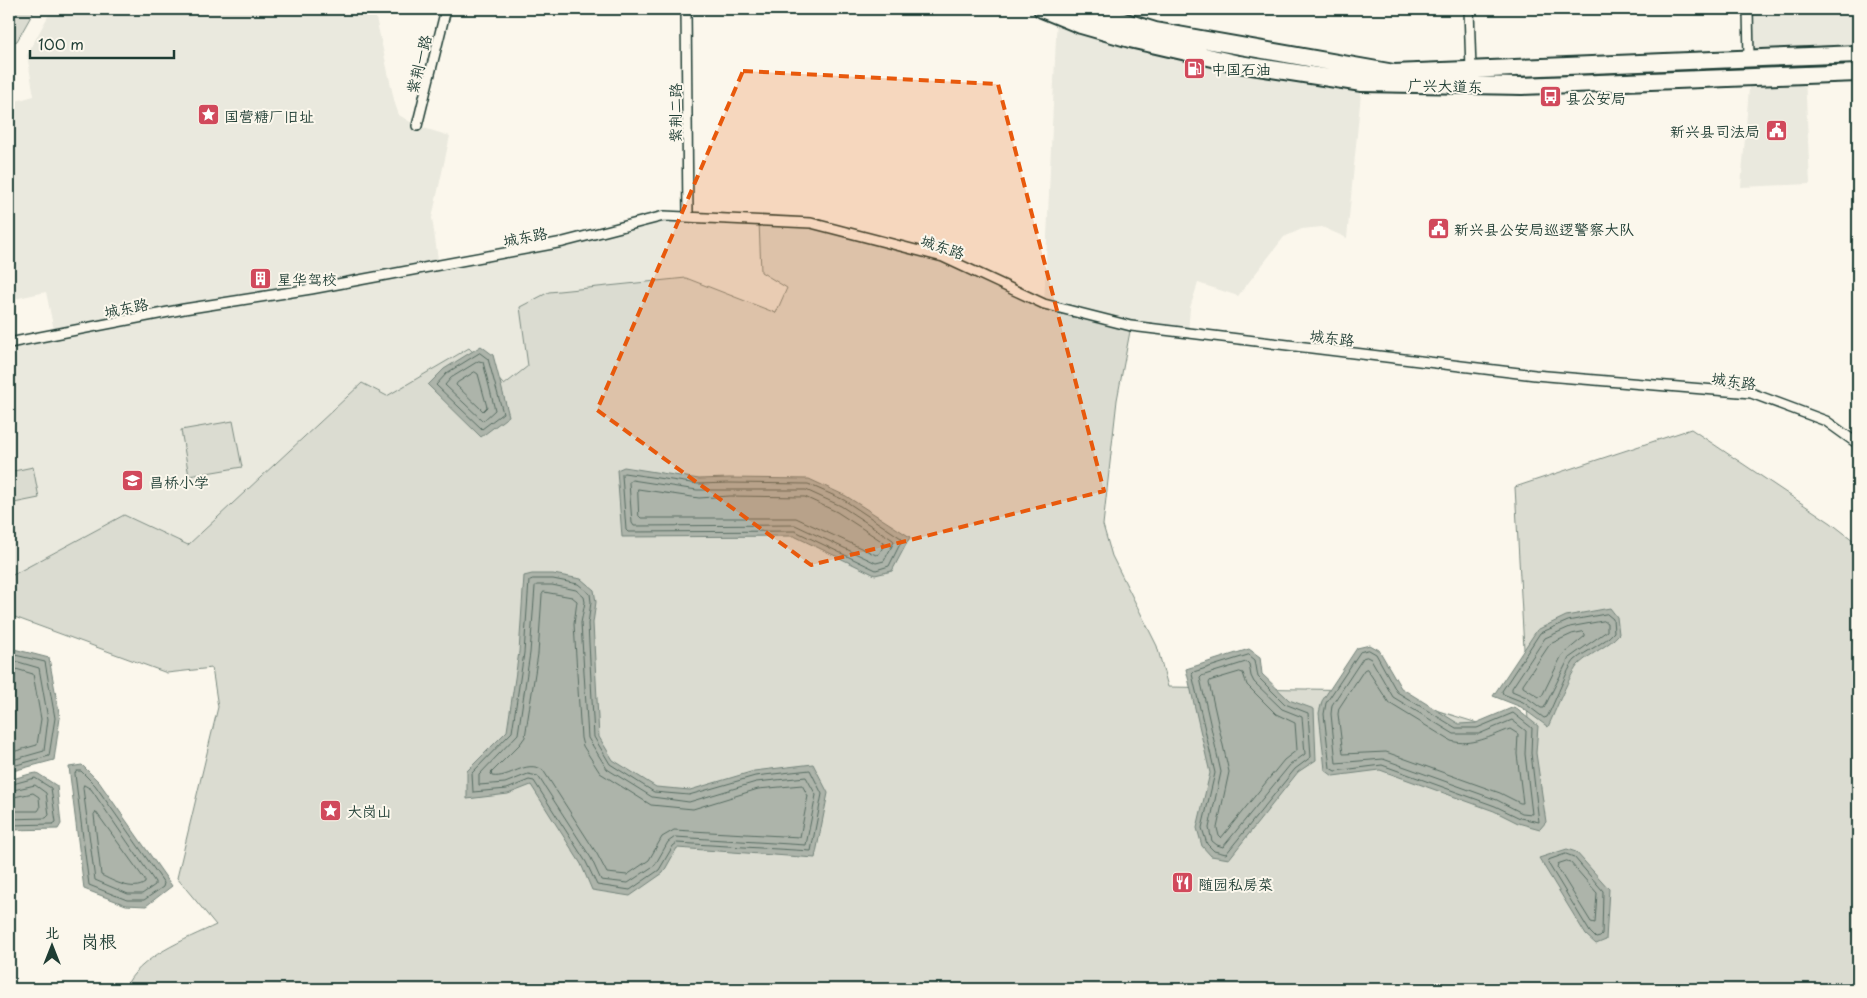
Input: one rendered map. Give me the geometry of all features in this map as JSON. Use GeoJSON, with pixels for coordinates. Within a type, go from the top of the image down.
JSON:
{"type":"FeatureCollection","features":[{"type":"Feature","properties":{"kind":"highway","name":"广兴大道东"},"geometry":{"type":"LineString","coordinates":[[1042,9],[1081,25],[1130,39],[1239,64],[1362,82],[1522,86],[1858,73]]}},
{"type":"Feature","properties":{"kind":"highway","name":"广兴大道东"},"geometry":{"type":"LineString","coordinates":[[1084,9],[1155,31],[1394,73],[1858,54]]}},
{"type":"Feature","properties":{"kind":"street","name":"紫荆一路"},"geometry":{"type":"LineString","coordinates":[[417,126],[446,9]]}},
{"type":"Feature","properties":{"kind":"street","name":"紫荆二路"},"geometry":{"type":"LineString","coordinates":[[686,9],[688,217]]}},
{"type":"Feature","properties":{"kind":"street"},"geometry":{"type":"LineString","coordinates":[[1469,9],[1471,70]]}},
{"type":"Feature","properties":{"kind":"street"},"geometry":{"type":"LineString","coordinates":[[1748,9],[1749,58]]}},
{"type":"Feature","properties":{"kind":"street","name":"城东路"},"geometry":{"type":"LineString","coordinates":[[9,344],[184,309],[320,287],[563,242],[664,216],[688,217],[811,224],[943,258],[1044,304],[1131,326],[1535,375],[1751,394],[1826,421],[1858,444]]}},
{"type":"Feature","properties":{"kind":"highlighted area"},"geometry":{"type":"Polygon","coordinates":[[[743,71],[998,84],[1104,491],[811,565],[597,410],[743,71]]]}},
{"type":"Feature","properties":{"kind":"shaded area"},"geometry":{"type":"Polygon","coordinates":[[[9,9],[35,9],[17,41],[9,44],[9,9]]]}},
{"type":"Feature","properties":{"kind":"shaded area"},"geometry":{"type":"Polygon","coordinates":[[[52,9],[374,9],[399,115],[417,126],[450,136],[432,218],[439,266],[664,216],[759,221],[787,288],[776,314],[686,278],[520,307],[528,366],[504,385],[469,348],[387,397],[362,383],[188,545],[124,515],[9,577],[9,343],[55,335],[46,292],[9,300],[9,103],[34,96],[27,55],[52,9]]]}},
{"type":"Feature","properties":{"kind":"shaded area"},"geometry":{"type":"Polygon","coordinates":[[[1748,9],[1858,9],[1858,73],[1805,75],[1810,184],[1741,187],[1750,76],[1748,9]]]}},
{"type":"Feature","properties":{"kind":"shaded area"},"geometry":{"type":"Polygon","coordinates":[[[1057,15],[1072,21],[1362,83],[1347,238],[1322,227],[1302,229],[1284,237],[1238,296],[1198,283],[1190,308],[1188,334],[1044,304],[1057,15]]]}},
{"type":"Feature","properties":{"kind":"shaded area"},"geometry":{"type":"Polygon","coordinates":[[[759,221],[811,223],[943,257],[1044,304],[1131,326],[1117,400],[1103,525],[1112,556],[1157,646],[1168,687],[1371,690],[1529,739],[1515,487],[1691,429],[1831,523],[1858,544],[1858,989],[125,989],[140,967],[151,958],[216,925],[177,878],[218,707],[212,668],[167,673],[9,615],[9,577],[124,515],[188,545],[362,383],[387,396],[469,348],[504,385],[528,366],[520,307],[549,292],[686,278],[776,313],[787,288],[761,272],[759,221]]]}},
{"type":"Feature","properties":{"kind":"shaded area"},"geometry":{"type":"Polygon","coordinates":[[[233,421],[242,467],[189,476],[181,430],[233,421]]]}},
{"type":"Feature","properties":{"kind":"shaded area"},"geometry":{"type":"Polygon","coordinates":[[[33,467],[39,498],[9,504],[9,472],[33,467]]]}},
{"type":"Feature","properties":{"kind":"water"},"geometry":{"type":"Polygon","coordinates":[[[481,346],[493,355],[509,416],[481,437],[428,385],[444,369],[481,346]]]}},
{"type":"Feature","properties":{"kind":"water"},"geometry":{"type":"Polygon","coordinates":[[[624,467],[699,479],[809,479],[846,496],[910,537],[892,571],[875,575],[794,536],[622,537],[617,470],[624,467]]]}},
{"type":"Feature","properties":{"kind":"water"},"geometry":{"type":"Polygon","coordinates":[[[553,574],[581,579],[594,590],[596,602],[593,623],[599,737],[613,760],[656,787],[690,790],[754,771],[813,764],[828,793],[815,858],[677,848],[663,873],[630,896],[592,890],[581,864],[531,785],[508,794],[467,799],[467,771],[507,731],[519,652],[524,576],[553,574]]]}},
{"type":"Feature","properties":{"kind":"water"},"geometry":{"type":"Polygon","coordinates":[[[1610,608],[1617,617],[1619,634],[1579,664],[1567,684],[1548,727],[1521,707],[1493,696],[1537,630],[1566,616],[1610,608]]]}},
{"type":"Feature","properties":{"kind":"water"},"geometry":{"type":"Polygon","coordinates":[[[1370,645],[1379,650],[1401,688],[1459,724],[1476,723],[1514,707],[1538,726],[1536,753],[1546,822],[1540,829],[1518,823],[1494,811],[1380,770],[1333,776],[1325,770],[1319,713],[1322,701],[1357,648],[1370,645]]]}},
{"type":"Feature","properties":{"kind":"water"},"geometry":{"type":"Polygon","coordinates":[[[14,649],[49,658],[60,718],[54,760],[9,772],[9,651],[14,649]]]}},
{"type":"Feature","properties":{"kind":"water"},"geometry":{"type":"Polygon","coordinates":[[[1249,649],[1260,657],[1262,674],[1289,700],[1314,709],[1316,760],[1298,772],[1229,859],[1211,856],[1202,846],[1197,828],[1210,773],[1186,669],[1249,649]]]}},
{"type":"Feature","properties":{"kind":"water"},"geometry":{"type":"Polygon","coordinates":[[[82,765],[99,782],[172,886],[146,906],[126,905],[84,889],[69,767],[82,765]]]}},
{"type":"Feature","properties":{"kind":"water"},"geometry":{"type":"Polygon","coordinates":[[[37,773],[57,786],[61,824],[58,829],[9,830],[9,780],[37,773]]]}},
{"type":"Feature","properties":{"kind":"water"},"geometry":{"type":"Polygon","coordinates":[[[1567,849],[1576,852],[1609,889],[1606,940],[1596,944],[1586,935],[1539,858],[1567,849]]]}},
{"type":"Feature","properties":{"kind":"place","name":"中国石油"},"geometry":{"type":"Point","coordinates":[1195,68]}},
{"type":"Feature","properties":{"kind":"place","name":"县公安局"},"geometry":{"type":"Point","coordinates":[1550,97]}},
{"type":"Feature","properties":{"kind":"place","name":"国营糖厂旧址"},"geometry":{"type":"Point","coordinates":[208,115]}},
{"type":"Feature","properties":{"kind":"place","name":"新兴县司法局"},"geometry":{"type":"Point","coordinates":[1776,130]}},
{"type":"Feature","properties":{"kind":"place","name":"新兴县公安局巡逻警察大队"},"geometry":{"type":"Point","coordinates":[1438,228]}},
{"type":"Feature","properties":{"kind":"place","name":"星华驾校"},"geometry":{"type":"Point","coordinates":[261,278]}},
{"type":"Feature","properties":{"kind":"place","name":"昌桥小学"},"geometry":{"type":"Point","coordinates":[133,481]}},
{"type":"Feature","properties":{"kind":"place","name":"大岗山"},"geometry":{"type":"Point","coordinates":[331,810]}},
{"type":"Feature","properties":{"kind":"place","name":"随园私房菜"},"geometry":{"type":"Point","coordinates":[1182,883]}},
{"type":"Feature","properties":{"kind":"district","name":"岗根"},"geometry":{"type":"Point","coordinates":[99,940]}}]}
